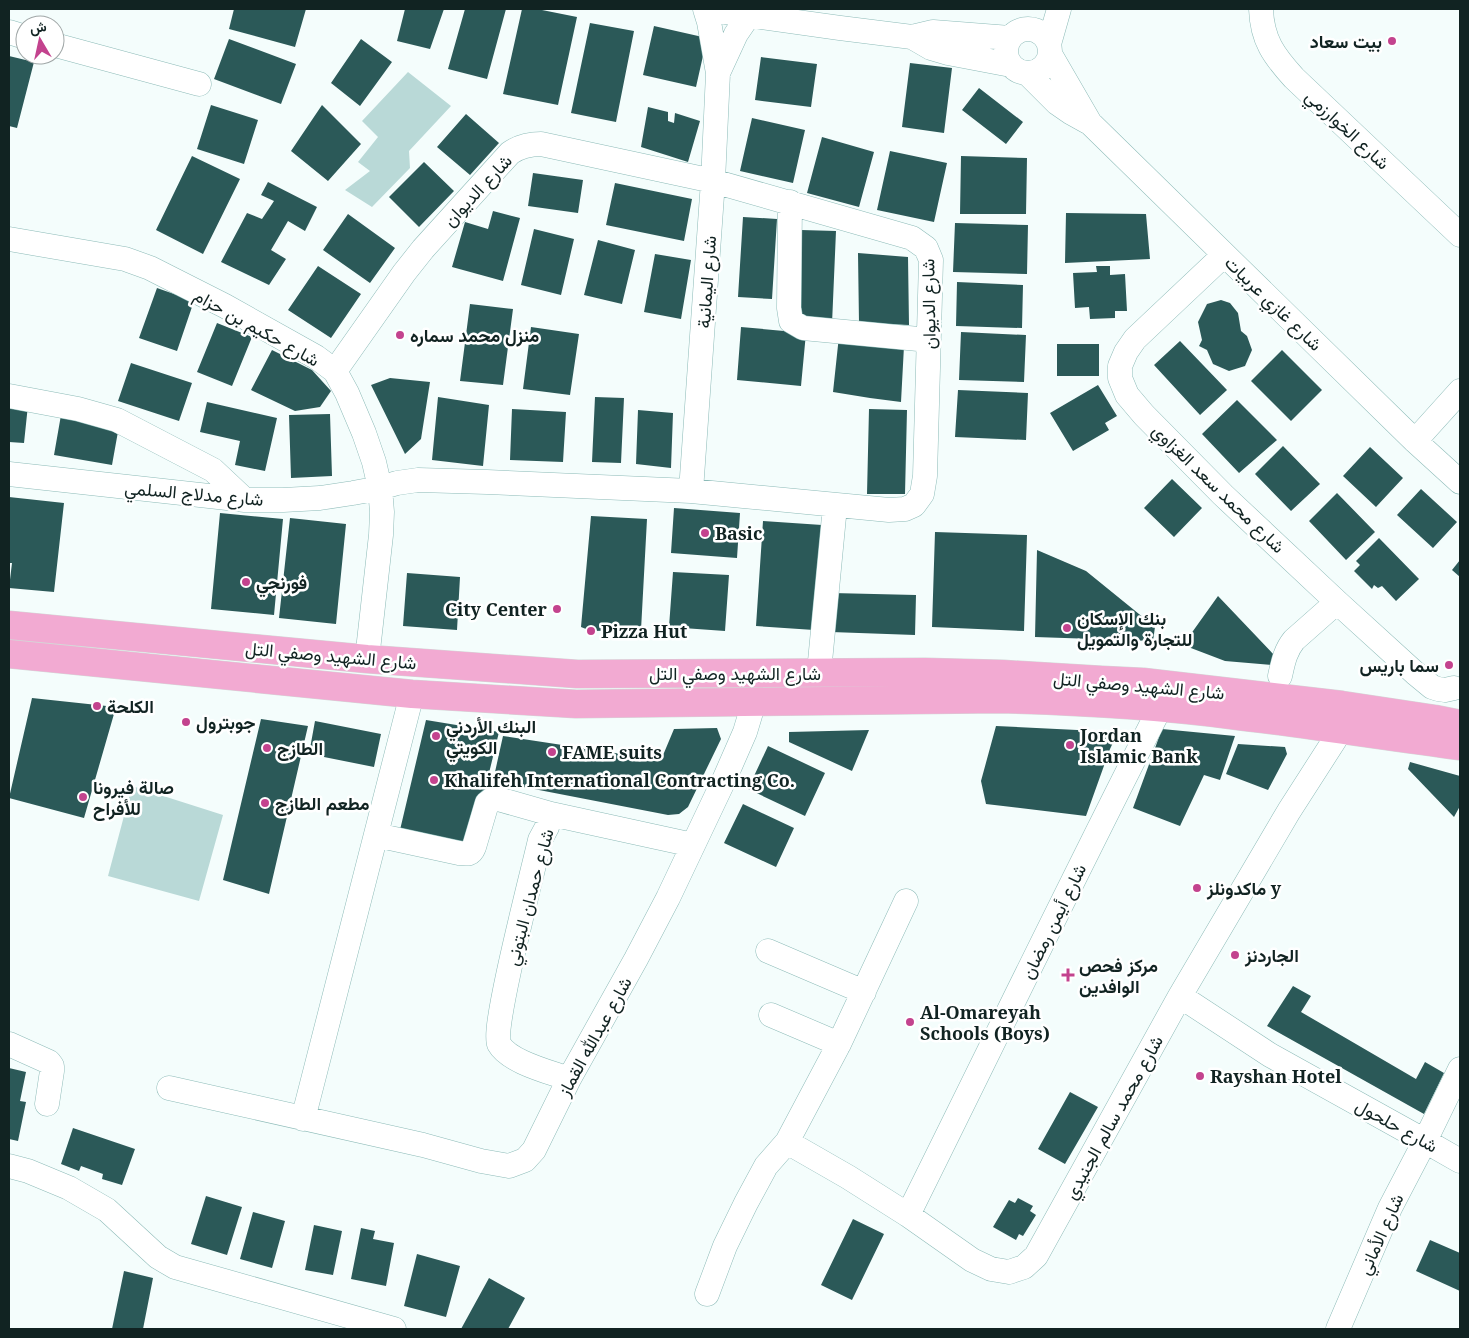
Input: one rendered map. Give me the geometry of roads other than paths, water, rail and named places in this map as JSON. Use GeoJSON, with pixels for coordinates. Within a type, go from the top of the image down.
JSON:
{"type":"FeatureCollection","features":[{"type":"Feature","properties":{"kind":"main road","name":"شارع الشهيد وصفي التل"},"geometry":{"type":"LineString","coordinates":[[9,625],[367,659],[576,674],[925,672],[1135,682],[1342,705],[1454,736]]}},
{"type":"Feature","properties":{"kind":"main road","name":"شارع الشهيد وصفي التل"},"geometry":{"type":"LineString","coordinates":[[9,654],[412,694],[576,704],[999,699],[1069,701],[1231,715],[1341,730],[1454,736]]}},
{"type":"Feature","properties":{"kind":"street"},"geometry":{"type":"LineString","coordinates":[[705,9],[749,12],[840,28],[912,37],[933,32],[1014,35],[1025,30],[1032,30],[1039,32],[1045,37],[1049,49]]}},
{"type":"Feature","properties":{"kind":"street","name":"شارع اليمانية"},"geometry":{"type":"LineString","coordinates":[[691,491],[713,181],[718,72],[705,9]]}},
{"type":"Feature","properties":{"kind":"street"},"geometry":{"type":"LineString","coordinates":[[1019,69],[1007,56],[1007,47],[1028,9]]}},
{"type":"Feature","properties":{"kind":"street"},"geometry":{"type":"LineString","coordinates":[[912,37],[939,51],[1035,72],[1047,62],[1059,9]]}},
{"type":"Feature","properties":{"kind":"street","name":"شارع الخوارزمي"},"geometry":{"type":"LineString","coordinates":[[1261,9],[1263,30],[1269,47],[1278,60],[1294,78],[1460,235]]}},
{"type":"Feature","properties":{"kind":"street","name":"شارع اليمانية"},"geometry":{"type":"LineString","coordinates":[[718,72],[749,12]]}},
{"type":"Feature","properties":{"kind":"street"},"geometry":{"type":"LineString","coordinates":[[65,48],[199,84]]}},
{"type":"Feature","properties":{"kind":"street","name":"شارع غازي عربيات"},"geometry":{"type":"LineString","coordinates":[[1049,49],[1090,123]]}},
{"type":"Feature","properties":{"kind":"street","name":"شارع غازي عربيات"},"geometry":{"type":"LineString","coordinates":[[1019,69],[1057,103],[1090,123],[1415,441],[1460,482]]}},
{"type":"Feature","properties":{"kind":"street","name":"شارع الديوان"},"geometry":{"type":"LineString","coordinates":[[334,371],[423,249],[510,152],[529,144],[541,144],[713,181],[790,202],[912,238],[926,248],[931,260],[925,476],[922,494],[914,505],[905,509],[889,510],[835,506],[691,491],[487,482],[418,480],[380,488]]}},
{"type":"Feature","properties":{"kind":"street"},"geometry":{"type":"LineString","coordinates":[[790,202],[788,308],[791,321],[803,328],[930,340]]}},
{"type":"Feature","properties":{"kind":"street","name":"شارع حكيم بن حزام"},"geometry":{"type":"LineString","coordinates":[[9,239],[124,259],[150,268],[233,311],[316,358],[334,371],[347,393],[364,433],[374,462],[380,488],[381,535],[367,659]]}},
{"type":"Feature","properties":{"kind":"street","name":"شارع محمد سعد الغزاوي"},"geometry":{"type":"LineString","coordinates":[[1224,255],[1135,339],[1126,352],[1120,366],[1120,378],[1127,395],[1223,495],[1415,673],[1432,687],[1445,690],[1457,685]]}},
{"type":"Feature","properties":{"kind":"street"},"geometry":{"type":"LineString","coordinates":[[1415,441],[1460,391]]}},
{"type":"Feature","properties":{"kind":"street"},"geometry":{"type":"LineString","coordinates":[[9,396],[78,409],[117,420],[213,470],[245,500]]}},
{"type":"Feature","properties":{"kind":"street","name":"شارع مدلاج السلمي"},"geometry":{"type":"LineString","coordinates":[[9,474],[245,500],[320,498],[380,488]]}},
{"type":"Feature","properties":{"kind":"street"},"geometry":{"type":"LineString","coordinates":[[819,672],[835,506]]}},
{"type":"Feature","properties":{"kind":"street"},"geometry":{"type":"LineString","coordinates":[[1280,676],[1288,647],[1337,602]]}},
{"type":"Feature","properties":{"kind":"street"},"geometry":{"type":"LineString","coordinates":[[1454,736],[1457,685]]}},
{"type":"Feature","properties":{"kind":"street"},"geometry":{"type":"LineString","coordinates":[[303,1118],[412,694]]}},
{"type":"Feature","properties":{"kind":"street","name":"شارع عبدالله القماز"},"geometry":{"type":"LineString","coordinates":[[169,1088],[509,1166],[525,1160],[534,1150],[569,1080],[636,959],[693,845],[745,732],[754,702]]}},
{"type":"Feature","properties":{"kind":"street","name":"شارع أيمن رمضان"},"geometry":{"type":"LineString","coordinates":[[908,1215],[1100,825],[1160,708]]}},
{"type":"Feature","properties":{"kind":"street","name":"شارع محمد سالم الجنيدي"},"geometry":{"type":"LineString","coordinates":[[787,1142],[848,1177],[908,1215],[972,1260],[991,1269],[1009,1272],[1024,1267],[1036,1256],[1180,996],[1289,811],[1341,730]]}},
{"type":"Feature","properties":{"kind":"street"},"geometry":{"type":"LineString","coordinates":[[376,835],[468,854],[472,852],[474,847],[487,803],[492,799],[551,814]]}},
{"type":"Feature","properties":{"kind":"street","name":"شارع حمدان البتوني"},"geometry":{"type":"LineString","coordinates":[[569,1080],[515,1059],[503,1051],[498,1042],[498,1028],[514,950],[540,840],[551,814],[693,845]]}},
{"type":"Feature","properties":{"kind":"street"},"geometry":{"type":"LineString","coordinates":[[707,1294],[746,1203],[766,1166],[787,1142],[839,1044],[906,901]]}},
{"type":"Feature","properties":{"kind":"street"},"geometry":{"type":"LineString","coordinates":[[768,951],[864,992]]}},
{"type":"Feature","properties":{"kind":"street","name":"شارع حلحول"},"geometry":{"type":"LineString","coordinates":[[1180,996],[1270,1055],[1460,1161]]}},
{"type":"Feature","properties":{"kind":"street"},"geometry":{"type":"LineString","coordinates":[[771,1015],[839,1044]]}},
{"type":"Feature","properties":{"kind":"street"},"geometry":{"type":"LineString","coordinates":[[9,1044],[49,1062],[52,1066],[47,1104]]}},
{"type":"Feature","properties":{"kind":"street","name":"شارع الأماني"},"geometry":{"type":"LineString","coordinates":[[1338,1329],[1390,1208],[1460,1069]]}},
{"type":"Feature","properties":{"kind":"street"},"geometry":{"type":"LineString","coordinates":[[9,1166],[28,1171],[69,1188],[107,1210],[158,1257],[175,1267],[394,1329]]}},
{"type":"Feature","properties":{"kind":"place","name":"بيت سعاد"},"geometry":{"type":"Point","coordinates":[1392,41]}},
{"type":"Feature","properties":{"kind":"place","name":"منزل محمد سماره"},"geometry":{"type":"Point","coordinates":[400,335]}},
{"type":"Feature","properties":{"kind":"place","name":"Basic"},"geometry":{"type":"Point","coordinates":[705,533]}},
{"type":"Feature","properties":{"kind":"place","name":"فورنجي"},"geometry":{"type":"Point","coordinates":[246,582]}},
{"type":"Feature","properties":{"kind":"place","name":"City Center"},"geometry":{"type":"Point","coordinates":[557,609]}},
{"type":"Feature","properties":{"kind":"place","name":"بنك الإسكان للتجارة والتمويل"},"geometry":{"type":"Point","coordinates":[1067,628]}},
{"type":"Feature","properties":{"kind":"place","name":"Pizza Hut"},"geometry":{"type":"Point","coordinates":[591,631]}},
{"type":"Feature","properties":{"kind":"place","name":"سما باريس"},"geometry":{"type":"Point","coordinates":[1449,665]}},
{"type":"Feature","properties":{"kind":"place","name":"الكلحة"},"geometry":{"type":"Point","coordinates":[97,706]}},
{"type":"Feature","properties":{"kind":"place","name":"جوبترول"},"geometry":{"type":"Point","coordinates":[186,722]}},
{"type":"Feature","properties":{"kind":"place","name":"البنك الأردني الكويتي"},"geometry":{"type":"Point","coordinates":[436,736]}},
{"type":"Feature","properties":{"kind":"place","name":"Jordan Islamic Bank"},"geometry":{"type":"Point","coordinates":[1070,745]}},
{"type":"Feature","properties":{"kind":"place","name":"الطازج"},"geometry":{"type":"Point","coordinates":[267,748]}},
{"type":"Feature","properties":{"kind":"place","name":"FAME suits"},"geometry":{"type":"Point","coordinates":[552,752]}},
{"type":"Feature","properties":{"kind":"place","name":"Khalifeh International Contracting Co."},"geometry":{"type":"Point","coordinates":[434,780]}},
{"type":"Feature","properties":{"kind":"place","name":"صالة فيرونا للأفراح"},"geometry":{"type":"Point","coordinates":[83,797]}},
{"type":"Feature","properties":{"kind":"place","name":"مطعم الطازج"},"geometry":{"type":"Point","coordinates":[265,803]}},
{"type":"Feature","properties":{"kind":"place","name":"ماكدونلز y"},"geometry":{"type":"Point","coordinates":[1197,888]}},
{"type":"Feature","properties":{"kind":"place","name":"الجاردنز"},"geometry":{"type":"Point","coordinates":[1235,955]}},
{"type":"Feature","properties":{"kind":"place","name":"مركز فحص الوافدين"},"geometry":{"type":"Point","coordinates":[1068,975]}},
{"type":"Feature","properties":{"kind":"place","name":"Al-Omareyah Schools (Boys)"},"geometry":{"type":"Point","coordinates":[910,1022]}},
{"type":"Feature","properties":{"kind":"place","name":"Rayshan Hotel"},"geometry":{"type":"Point","coordinates":[1200,1076]}}]}
